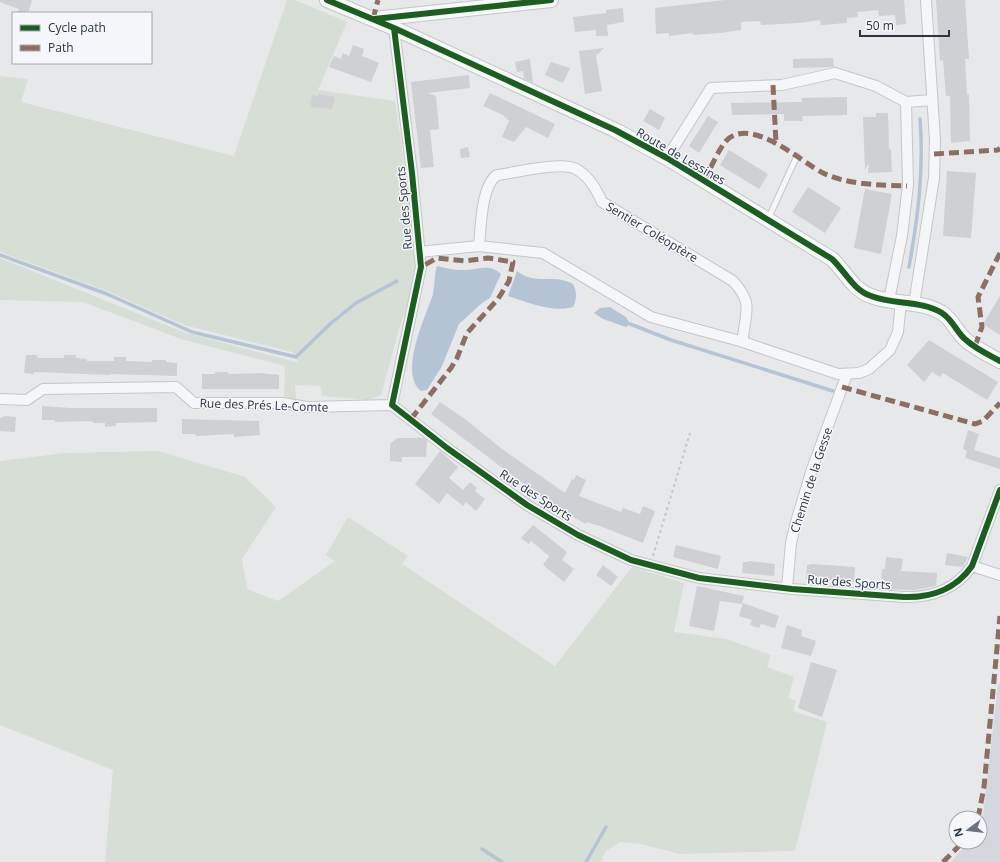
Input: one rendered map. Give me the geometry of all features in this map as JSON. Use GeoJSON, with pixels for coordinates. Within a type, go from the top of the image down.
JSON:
{"type":"FeatureCollection","features":[{"type":"Feature","properties":{"kind":"main road","name":"Route de Lessines"},"geometry":{"type":"LineString","coordinates":[[327,0],[394,28],[562,105],[667,158],[832,259],[846,277],[862,291],[872,297],[926,306],[942,313],[954,324],[966,341],[1000,361]]}},
{"type":"Feature","properties":{"kind":"main road"},"geometry":{"type":"LineString","coordinates":[[373,19],[551,0]]}},
{"type":"Feature","properties":{"kind":"street"},"geometry":{"type":"LineString","coordinates":[[901,302],[934,183],[935,140],[926,0]]}},
{"type":"Feature","properties":{"kind":"street","name":"Rue des Sports"},"geometry":{"type":"LineString","coordinates":[[394,28],[412,173],[420,267],[392,405],[447,448],[527,505],[578,535],[631,560],[699,578],[787,588],[920,598],[933,595],[946,589],[965,576],[972,566],[1000,490]]}},
{"type":"Feature","properties":{"kind":"street"},"geometry":{"type":"LineString","coordinates":[[667,158],[710,88],[782,85],[835,73],[876,86],[906,102],[932,95]]}},
{"type":"Feature","properties":{"kind":"street"},"geometry":{"type":"LineString","coordinates":[[419,252],[479,246],[543,253],[651,317],[740,341],[838,374],[859,374],[869,369],[890,350],[898,332],[901,302],[902,236],[908,185],[906,102]]}},
{"type":"Feature","properties":{"kind":"street","name":"Sentier Coléoptère"},"geometry":{"type":"LineString","coordinates":[[479,246],[486,189],[491,179],[497,175],[563,166],[575,168],[595,187],[602,202],[734,281],[743,291],[748,300],[743,337],[740,341]]}},
{"type":"Feature","properties":{"kind":"street","name":"Chemin de la Gesse"},"geometry":{"type":"LineString","coordinates":[[787,588],[791,543],[796,522],[812,469],[847,374]]}},
{"type":"Feature","properties":{"kind":"street","name":"Rue des Prés Le-Comte"},"geometry":{"type":"LineString","coordinates":[[0,399],[27,400],[43,389],[176,387],[194,403],[282,403],[307,407],[392,405]]}},
{"type":"Feature","properties":{"kind":"street"},"geometry":{"type":"LineString","coordinates":[[972,566],[1000,576]]}},
{"type":"Feature","properties":{"kind":"lane"},"geometry":{"type":"LineString","coordinates":[[768,220],[797,156]]}},
{"type":"Feature","properties":{"kind":"path"},"geometry":{"type":"LineString","coordinates":[[651,565],[690,433]]}},
{"type":"Feature","properties":{"kind":"shaded area"},"geometry":{"type":"Polygon","coordinates":[[[287,0],[295,0],[347,22],[318,90],[395,101],[408,190],[415,265],[414,284],[398,333],[381,395],[368,400],[322,396],[321,386],[295,385],[296,399],[284,398],[285,366],[181,339],[83,302],[0,300],[0,258],[183,332],[299,363],[292,352],[184,325],[107,291],[0,252],[0,76],[28,79],[21,102],[234,156],[287,0]]]}},
{"type":"Feature","properties":{"kind":"shaded area"},"geometry":{"type":"Polygon","coordinates":[[[158,451],[245,477],[276,507],[242,559],[247,589],[278,601],[335,561],[326,555],[348,517],[408,556],[402,564],[555,666],[632,567],[684,583],[674,632],[726,639],[771,655],[767,667],[794,677],[788,698],[796,701],[793,711],[827,722],[795,851],[680,854],[641,844],[620,842],[606,851],[601,862],[105,862],[113,770],[0,725],[0,461],[65,453],[158,451]]]}},
{"type":"Feature","properties":{"kind":"shaded area"},"geometry":{"type":"Polygon","coordinates":[[[998,683],[1000,684],[1000,862],[951,862],[961,850],[988,850],[988,810],[984,810],[998,683]]]}},
{"type":"Feature","properties":{"kind":"water"},"geometry":{"type":"Polygon","coordinates":[[[437,266],[459,270],[492,268],[501,274],[490,298],[482,303],[459,324],[442,366],[427,390],[421,391],[415,383],[412,371],[413,358],[420,330],[433,294],[437,266]]]}},
{"type":"Feature","properties":{"kind":"water"},"geometry":{"type":"Polygon","coordinates":[[[517,271],[531,278],[558,279],[573,284],[576,295],[573,307],[557,309],[549,308],[508,296],[517,271]]]}},
{"type":"Feature","properties":{"kind":"water"},"geometry":{"type":"Polygon","coordinates":[[[610,307],[626,317],[630,324],[626,327],[603,319],[594,313],[600,308],[610,307]]]}},
{"type":"Feature","properties":{"kind":"building"},"geometry":{"type":"Polygon","coordinates":[[[0,0],[32,0],[28,12],[18,12],[19,9],[0,2],[0,0]]]}},
{"type":"Feature","properties":{"kind":"building"},"geometry":{"type":"Polygon","coordinates":[[[725,0],[904,0],[906,24],[896,25],[895,15],[879,16],[878,10],[857,12],[858,17],[847,18],[847,23],[821,25],[820,20],[799,23],[761,25],[760,21],[741,22],[741,30],[720,33],[693,35],[693,33],[669,36],[669,33],[656,34],[655,8],[725,0]]]}},
{"type":"Feature","properties":{"kind":"building"},"geometry":{"type":"Polygon","coordinates":[[[936,0],[965,0],[969,59],[965,59],[967,95],[969,94],[970,141],[951,143],[950,96],[946,96],[943,60],[940,61],[936,0]]]}},
{"type":"Feature","properties":{"kind":"building"},"geometry":{"type":"Polygon","coordinates":[[[623,8],[624,22],[607,25],[608,36],[596,36],[596,30],[575,32],[573,17],[606,13],[606,10],[623,8]]]}},
{"type":"Feature","properties":{"kind":"building"},"geometry":{"type":"Polygon","coordinates":[[[353,45],[364,49],[362,56],[379,63],[371,82],[329,67],[334,56],[341,59],[343,53],[349,56],[353,45]]]}},
{"type":"Feature","properties":{"kind":"building"},"geometry":{"type":"Polygon","coordinates":[[[604,48],[596,56],[602,91],[585,94],[579,51],[604,48]]]}},
{"type":"Feature","properties":{"kind":"building"},"geometry":{"type":"Polygon","coordinates":[[[833,58],[834,67],[793,68],[793,59],[833,58]]]}},
{"type":"Feature","properties":{"kind":"building"},"geometry":{"type":"Polygon","coordinates":[[[530,59],[533,83],[524,79],[523,71],[517,72],[515,62],[530,59]]]}},
{"type":"Feature","properties":{"kind":"building"},"geometry":{"type":"Polygon","coordinates":[[[551,62],[570,68],[563,83],[545,75],[551,62]]]}},
{"type":"Feature","properties":{"kind":"building"},"geometry":{"type":"Polygon","coordinates":[[[469,75],[470,88],[428,93],[436,96],[439,129],[430,130],[434,167],[421,168],[411,82],[469,75]]]}},
{"type":"Feature","properties":{"kind":"building"},"geometry":{"type":"Polygon","coordinates":[[[490,93],[555,124],[548,138],[526,127],[514,142],[502,137],[509,121],[503,115],[483,106],[490,93]]]}},
{"type":"Feature","properties":{"kind":"building"},"geometry":{"type":"Polygon","coordinates":[[[318,94],[335,97],[332,109],[310,107],[312,95],[318,96],[318,94]]]}},
{"type":"Feature","properties":{"kind":"building"},"geometry":{"type":"Polygon","coordinates":[[[847,97],[847,115],[802,116],[803,121],[784,121],[784,114],[732,115],[731,103],[802,102],[801,98],[847,97]]]}},
{"type":"Feature","properties":{"kind":"building"},"geometry":{"type":"Polygon","coordinates":[[[650,109],[665,118],[659,130],[643,121],[650,109]]]}},
{"type":"Feature","properties":{"kind":"building"},"geometry":{"type":"Polygon","coordinates":[[[876,113],[888,113],[889,149],[891,149],[892,172],[868,173],[869,163],[865,170],[863,117],[876,117],[876,113]]]}},
{"type":"Feature","properties":{"kind":"building"},"geometry":{"type":"Polygon","coordinates":[[[708,116],[718,122],[699,153],[689,146],[708,116]]]}},
{"type":"Feature","properties":{"kind":"building"},"geometry":{"type":"Polygon","coordinates":[[[468,147],[470,157],[461,158],[460,149],[468,147]]]}},
{"type":"Feature","properties":{"kind":"building"},"geometry":{"type":"Polygon","coordinates":[[[729,150],[768,174],[759,189],[720,165],[729,150]]]}},
{"type":"Feature","properties":{"kind":"building"},"geometry":{"type":"Polygon","coordinates":[[[947,171],[976,173],[971,238],[943,236],[947,171]]]}},
{"type":"Feature","properties":{"kind":"building"},"geometry":{"type":"Polygon","coordinates":[[[808,187],[841,208],[825,233],[792,212],[808,187]]]}},
{"type":"Feature","properties":{"kind":"building"},"geometry":{"type":"Polygon","coordinates":[[[865,189],[892,194],[881,254],[854,248],[865,189]]]}},
{"type":"Feature","properties":{"kind":"building"},"geometry":{"type":"Polygon","coordinates":[[[1000,296],[1000,335],[983,324],[1000,296]]]}},
{"type":"Feature","properties":{"kind":"building"},"geometry":{"type":"Polygon","coordinates":[[[929,340],[998,382],[987,400],[943,373],[940,377],[932,372],[924,382],[907,365],[929,340]]]}},
{"type":"Feature","properties":{"kind":"building"},"geometry":{"type":"Polygon","coordinates":[[[26,355],[37,355],[38,358],[64,358],[64,355],[76,355],[76,358],[87,359],[87,361],[114,361],[114,357],[126,357],[126,361],[152,362],[152,360],[166,360],[166,362],[177,363],[177,376],[24,373],[26,355]]]}},
{"type":"Feature","properties":{"kind":"building"},"geometry":{"type":"Polygon","coordinates":[[[215,372],[228,372],[228,374],[260,373],[279,375],[279,389],[202,389],[202,374],[215,374],[215,372]]]}},
{"type":"Feature","properties":{"kind":"building"},"geometry":{"type":"Polygon","coordinates":[[[440,402],[465,419],[502,449],[565,493],[572,479],[574,480],[576,475],[586,480],[579,496],[621,512],[623,508],[640,514],[643,506],[655,511],[643,543],[600,526],[586,522],[586,524],[556,508],[431,414],[440,402]]]}},
{"type":"Feature","properties":{"kind":"building"},"geometry":{"type":"Polygon","coordinates":[[[42,406],[71,408],[157,408],[157,422],[116,423],[116,426],[105,427],[105,423],[93,423],[93,421],[55,422],[55,420],[42,420],[42,406]]]}},
{"type":"Feature","properties":{"kind":"building"},"geometry":{"type":"Polygon","coordinates":[[[5,416],[16,417],[15,432],[0,431],[0,418],[5,416]]]}},
{"type":"Feature","properties":{"kind":"building"},"geometry":{"type":"Polygon","coordinates":[[[182,419],[259,421],[260,435],[234,437],[234,434],[196,436],[195,434],[182,434],[182,419]]]}},
{"type":"Feature","properties":{"kind":"building"},"geometry":{"type":"Polygon","coordinates":[[[968,430],[979,434],[974,450],[1000,458],[1000,469],[965,458],[967,451],[963,449],[968,430]]]}},
{"type":"Feature","properties":{"kind":"building"},"geometry":{"type":"Polygon","coordinates":[[[397,438],[423,438],[427,440],[426,457],[402,457],[402,462],[390,461],[390,444],[397,438]]]}},
{"type":"Feature","properties":{"kind":"building"},"geometry":{"type":"Polygon","coordinates":[[[440,451],[458,467],[449,478],[463,490],[470,482],[477,488],[475,491],[485,499],[476,511],[466,502],[463,506],[447,493],[439,504],[415,484],[440,451]]]}},
{"type":"Feature","properties":{"kind":"building"},"geometry":{"type":"Polygon","coordinates":[[[533,525],[567,552],[562,560],[574,569],[564,582],[543,565],[549,556],[531,541],[529,544],[521,538],[533,525]]]}},
{"type":"Feature","properties":{"kind":"building"},"geometry":{"type":"Polygon","coordinates":[[[676,545],[721,556],[718,569],[673,557],[676,545]]]}},
{"type":"Feature","properties":{"kind":"building"},"geometry":{"type":"Polygon","coordinates":[[[947,553],[968,557],[963,567],[945,565],[947,553]]]}},
{"type":"Feature","properties":{"kind":"building"},"geometry":{"type":"Polygon","coordinates":[[[886,557],[903,559],[901,571],[937,573],[936,586],[914,590],[881,589],[882,569],[885,569],[886,557]]]}},
{"type":"Feature","properties":{"kind":"building"},"geometry":{"type":"Polygon","coordinates":[[[749,561],[775,564],[774,576],[742,573],[743,562],[749,561]]]}},
{"type":"Feature","properties":{"kind":"building"},"geometry":{"type":"Polygon","coordinates":[[[813,564],[855,567],[854,582],[806,579],[807,565],[813,564]]]}},
{"type":"Feature","properties":{"kind":"building"},"geometry":{"type":"Polygon","coordinates":[[[603,565],[618,577],[611,586],[596,575],[603,565]]]}},
{"type":"Feature","properties":{"kind":"building"},"geometry":{"type":"Polygon","coordinates":[[[697,586],[744,596],[742,604],[720,601],[714,631],[689,626],[697,586]]]}},
{"type":"Feature","properties":{"kind":"building"},"geometry":{"type":"Polygon","coordinates":[[[743,603],[779,616],[775,628],[761,624],[759,628],[750,625],[752,620],[739,616],[743,603]]]}},
{"type":"Feature","properties":{"kind":"building"},"geometry":{"type":"Polygon","coordinates":[[[787,625],[802,630],[801,636],[816,641],[811,656],[781,648],[787,625]]]}},
{"type":"Feature","properties":{"kind":"building"},"geometry":{"type":"Polygon","coordinates":[[[811,662],[837,670],[822,717],[798,708],[811,662]]]}},
{"type":"Feature","properties":{"kind":"waterway"},"geometry":{"type":"LineString","coordinates":[[909,267],[921,175],[920,119]]}},
{"type":"Feature","properties":{"kind":"waterway"},"geometry":{"type":"LineString","coordinates":[[0,255],[107,294],[192,332],[296,357],[330,324],[356,303],[397,281]]}},
{"type":"Feature","properties":{"kind":"waterway"},"geometry":{"type":"LineString","coordinates":[[630,324],[671,340],[833,391]]}},
{"type":"Feature","properties":{"kind":"waterway"},"geometry":{"type":"LineString","coordinates":[[586,862],[606,827]]}},
{"type":"Feature","properties":{"kind":"waterway"},"geometry":{"type":"LineString","coordinates":[[482,849],[502,862]]}},
{"type":"Feature","properties":{"kind":"marked path"},"geometry":{"type":"LineString","coordinates":[[373,19],[378,0]]}},
{"type":"Feature","properties":{"kind":"marked path"},"geometry":{"type":"LineString","coordinates":[[773,85],[776,143]]}},
{"type":"Feature","properties":{"kind":"marked path"},"geometry":{"type":"LineString","coordinates":[[704,181],[726,141],[736,134],[749,133],[776,143],[823,173],[833,177],[864,184],[907,186]]}},
{"type":"Feature","properties":{"kind":"marked path"},"geometry":{"type":"LineString","coordinates":[[934,154],[998,150],[1000,148]]}},
{"type":"Feature","properties":{"kind":"marked path"},"geometry":{"type":"LineString","coordinates":[[975,346],[982,327],[978,297],[1000,253]]}},
{"type":"Feature","properties":{"kind":"marked path"},"geometry":{"type":"LineString","coordinates":[[411,419],[451,368],[457,358],[467,333],[498,299],[509,281],[513,262],[488,258],[465,261],[437,258],[421,267]]}},
{"type":"Feature","properties":{"kind":"marked path"},"geometry":{"type":"LineString","coordinates":[[842,387],[975,424],[983,421],[1000,403]]}},
{"type":"Feature","properties":{"kind":"marked path"},"geometry":{"type":"LineString","coordinates":[[980,810],[984,787],[1000,616]]}},
{"type":"Feature","properties":{"kind":"marked path"},"geometry":{"type":"LineString","coordinates":[[943,862],[955,850]]}},
{"type":"Feature","properties":{"kind":"cycle path"},"geometry":{"type":"LineString","coordinates":[[327,0],[394,28],[615,130],[667,158],[832,259],[854,285],[865,293],[889,301],[925,306],[942,313],[970,343],[1000,361]]}},
{"type":"Feature","properties":{"kind":"cycle path"},"geometry":{"type":"LineString","coordinates":[[374,19],[551,0]]}},
{"type":"Feature","properties":{"kind":"cycle path"},"geometry":{"type":"LineString","coordinates":[[394,28],[412,173],[421,267],[392,405],[447,448],[527,505],[578,535],[631,560],[699,578],[792,589],[914,597],[933,594],[951,586],[966,574],[972,566],[1000,490]]}}]}
